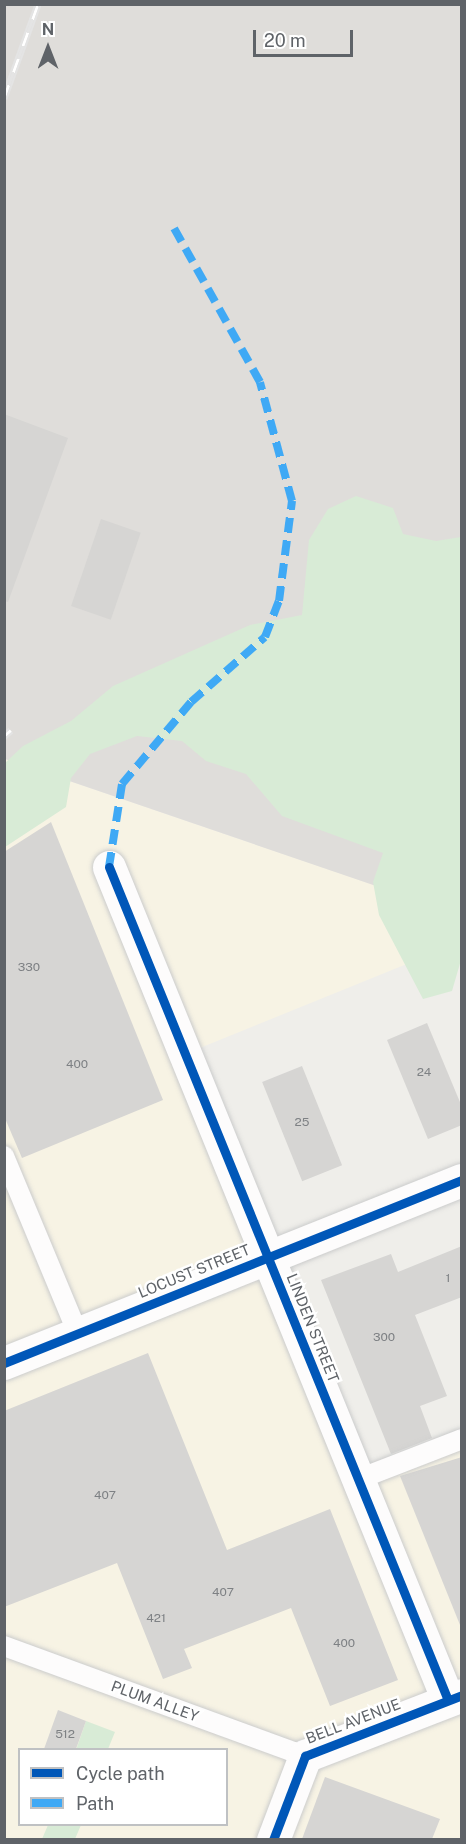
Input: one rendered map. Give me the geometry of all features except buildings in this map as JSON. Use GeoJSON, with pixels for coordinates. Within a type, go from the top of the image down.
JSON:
{"type":"FeatureCollection","features":[{"type":"Feature","properties":{"kind":"street","name":"LINDEN STREET"},"geometry":{"type":"LineString","coordinates":[[109,867],[359,1479],[455,1697]]}},
{"type":"Feature","properties":{"kind":"street","name":"LOCUST STREET"},"geometry":{"type":"LineString","coordinates":[[4,1363],[462,1180]]}},
{"type":"Feature","properties":{"kind":"street","name":"BELL AVENUE"},"geometry":{"type":"LineString","coordinates":[[273,1839],[305,1756],[455,1697]]}},
{"type":"Feature","properties":{"kind":"lane"},"geometry":{"type":"LineString","coordinates":[[4,1156],[78,1334]]}},
{"type":"Feature","properties":{"kind":"lane"},"geometry":{"type":"LineString","coordinates":[[359,1479],[462,1439]]}},
{"type":"Feature","properties":{"kind":"lane","name":"PLUM ALLEY"},"geometry":{"type":"LineString","coordinates":[[4,1646],[305,1756]]}},
{"type":"Feature","properties":{"kind":"shaded area"},"geometry":{"type":"Polygon","coordinates":[[[5,5],[461,5],[461,915],[5,759],[5,5]]]}},
{"type":"Feature","properties":{"kind":"shaded area"},"geometry":{"type":"Polygon","coordinates":[[[5,759],[462,915],[461,942],[185,1054],[358,1479],[461,1439],[461,1839],[5,1840],[5,759]]]}},
{"type":"Feature","properties":{"kind":"green space"},"geometry":{"type":"Polygon","coordinates":[[[356,496],[393,508],[403,534],[436,541],[461,537],[461,960],[452,991],[423,999],[379,915],[373,882],[383,853],[282,816],[246,774],[206,761],[182,741],[137,736],[90,754],[71,778],[66,807],[5,847],[5,763],[23,746],[71,721],[113,686],[250,625],[302,615],[309,540],[328,509],[356,496]]]}},
{"type":"Feature","properties":{"kind":"green space"},"geometry":{"type":"Polygon","coordinates":[[[86,1721],[115,1732],[108,1748],[77,1748],[86,1721]]]}},
{"type":"Feature","properties":{"kind":"green space"},"geometry":{"type":"Polygon","coordinates":[[[47,1826],[81,1826],[75,1839],[42,1839],[47,1826]]]}},
{"type":"Feature","properties":{"kind":"railway"},"geometry":{"type":"LineString","coordinates":[[4,98],[38,4]]}},
{"type":"Feature","properties":{"kind":"railway"},"geometry":{"type":"LineString","coordinates":[[4,736],[11,730]]}},
{"type":"Feature","properties":{"kind":"marked path"},"geometry":{"type":"LineString","coordinates":[[109,867],[122,784],[191,702],[265,637],[279,601],[292,501],[260,382],[174,228]]}},
{"type":"Feature","properties":{"kind":"cycle path"},"geometry":{"type":"LineString","coordinates":[[109,867],[448,1700]]}},
{"type":"Feature","properties":{"kind":"cycle path"},"geometry":{"type":"LineString","coordinates":[[4,1363],[462,1180]]}},
{"type":"Feature","properties":{"kind":"cycle path"},"geometry":{"type":"LineString","coordinates":[[273,1840],[305,1756],[462,1695]]}}]}
